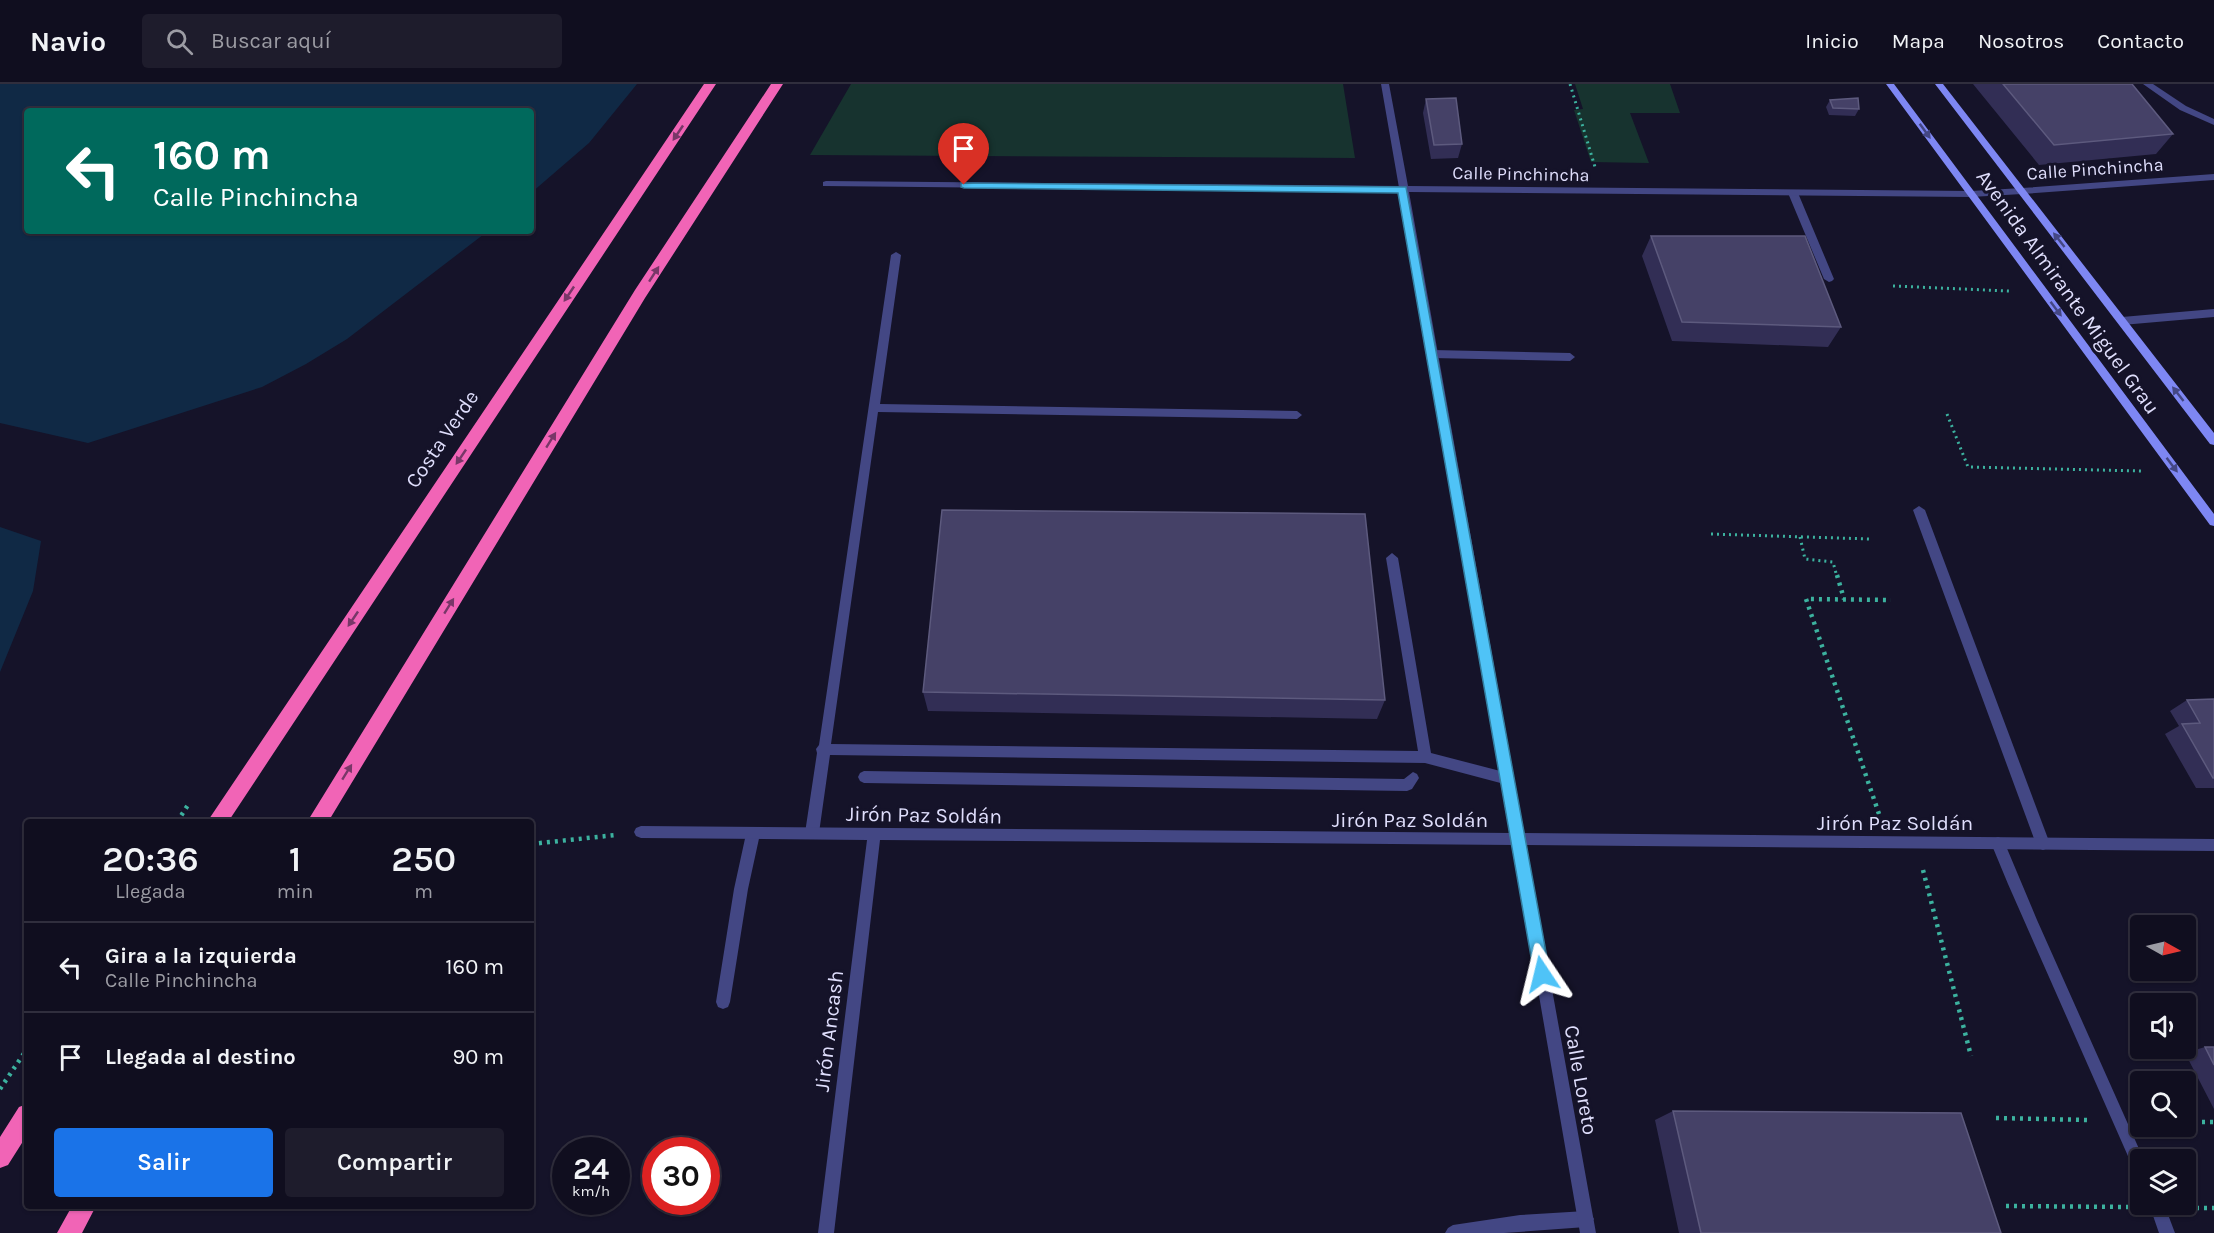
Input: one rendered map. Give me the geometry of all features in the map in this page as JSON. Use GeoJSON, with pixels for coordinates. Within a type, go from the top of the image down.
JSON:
{"type":"FeatureCollection","features":[{"type":"Feature","properties":{"kind":"highway","name":"Costa Verde"},"geometry":{"type":"LineString","coordinates":[[219,819],[710,84]]}},
{"type":"Feature","properties":{"kind":"highway"},"geometry":{"type":"LineString","coordinates":[[319,819],[640,294],[777,84]]}},
{"type":"Feature","properties":{"kind":"highway"},"geometry":{"type":"LineString","coordinates":[[0,1157],[24,1120]]}},
{"type":"Feature","properties":{"kind":"highway"},"geometry":{"type":"LineString","coordinates":[[69,1233],[83,1209]]}},
{"type":"Feature","properties":{"kind":"main road","name":"Avenida Almirante Miguel Grau"},"geometry":{"type":"LineString","coordinates":[[1890,84],[2214,522]]}},
{"type":"Feature","properties":{"kind":"main road","name":"Avenida Almirante Miguel Grau"},"geometry":{"type":"LineString","coordinates":[[1939,84],[2214,441]]}},
{"type":"Feature","properties":{"kind":"street","name":"Calle Loreto"},"geometry":{"type":"LineString","coordinates":[[1384,84],[1587,1226]]}},
{"type":"Feature","properties":{"kind":"street"},"geometry":{"type":"LineString","coordinates":[[2148,84],[2183,108],[2214,122]]}},
{"type":"Feature","properties":{"kind":"street","name":"Calle Pinchincha"},"geometry":{"type":"LineString","coordinates":[[826,184],[1971,194],[2214,177]]}},
{"type":"Feature","properties":{"kind":"street"},"geometry":{"type":"LineString","coordinates":[[1793,193],[1829,279]]}},
{"type":"Feature","properties":{"kind":"street"},"geometry":{"type":"LineString","coordinates":[[812,833],[822,749],[896,255]]}},
{"type":"Feature","properties":{"kind":"street"},"geometry":{"type":"LineString","coordinates":[[2122,321],[2214,313]]}},
{"type":"Feature","properties":{"kind":"street"},"geometry":{"type":"LineString","coordinates":[[1432,354],[1570,357]]}},
{"type":"Feature","properties":{"kind":"street"},"geometry":{"type":"LineString","coordinates":[[873,408],[1298,415]]}},
{"type":"Feature","properties":{"kind":"street"},"geometry":{"type":"LineString","coordinates":[[1918,510],[2043,844]]}},
{"type":"Feature","properties":{"kind":"street"},"geometry":{"type":"LineString","coordinates":[[1392,558],[1425,758]]}},
{"type":"Feature","properties":{"kind":"street"},"geometry":{"type":"LineString","coordinates":[[822,749],[1425,758],[1508,779]]}},
{"type":"Feature","properties":{"kind":"street"},"geometry":{"type":"LineString","coordinates":[[864,777],[1407,785],[1413,778]]}},
{"type":"Feature","properties":{"kind":"street","name":"Jirón Paz Soldán"},"geometry":{"type":"LineString","coordinates":[[641,832],[2214,845]]}},
{"type":"Feature","properties":{"kind":"street"},"geometry":{"type":"LineString","coordinates":[[723,1002],[741,889],[753,834]]}},
{"type":"Feature","properties":{"kind":"street","name":"Jirón Ancash"},"geometry":{"type":"LineString","coordinates":[[826,1233],[874,835]]}},
{"type":"Feature","properties":{"kind":"street"},"geometry":{"type":"LineString","coordinates":[[1998,843],[2023,909],[2122,1120],[2133,1149]]}},
{"type":"Feature","properties":{"kind":"street"},"geometry":{"type":"LineString","coordinates":[[2160,1215],[2167,1233]]}},
{"type":"Feature","properties":{"kind":"street"},"geometry":{"type":"LineString","coordinates":[[1453,1233],[1520,1222],[1587,1226]]}},
{"type":"Feature","properties":{"kind":"path"},"geometry":{"type":"LineString","coordinates":[[1570,84],[1602,191]]}},
{"type":"Feature","properties":{"kind":"path"},"geometry":{"type":"LineString","coordinates":[[1893,286],[2043,292]]}},
{"type":"Feature","properties":{"kind":"path"},"geometry":{"type":"LineString","coordinates":[[1947,414],[1968,466],[2176,471]]}},
{"type":"Feature","properties":{"kind":"path"},"geometry":{"type":"LineString","coordinates":[[1711,534],[1869,539]]}},
{"type":"Feature","properties":{"kind":"path"},"geometry":{"type":"LineString","coordinates":[[1800,537],[1805,559],[1833,562],[1844,599]]}},
{"type":"Feature","properties":{"kind":"path"},"geometry":{"type":"LineString","coordinates":[[1890,843],[1806,598],[1891,600]]}},
{"type":"Feature","properties":{"kind":"path"},"geometry":{"type":"LineString","coordinates":[[534,844],[641,832]]}},
{"type":"Feature","properties":{"kind":"path"},"geometry":{"type":"LineString","coordinates":[[1917,843],[1971,1056]]}},
{"type":"Feature","properties":{"kind":"path"},"geometry":{"type":"LineString","coordinates":[[0,1089],[24,1053]]}},
{"type":"Feature","properties":{"kind":"path"},"geometry":{"type":"LineString","coordinates":[[1996,1118],[2122,1120]]}},
{"type":"Feature","properties":{"kind":"path"},"geometry":{"type":"LineString","coordinates":[[2196,1122],[2214,1122]]}},
{"type":"Feature","properties":{"kind":"path"},"geometry":{"type":"LineString","coordinates":[[2006,1206],[2130,1206]]}},
{"type":"Feature","properties":{"kind":"path"},"geometry":{"type":"LineString","coordinates":[[2196,1207],[2214,1208]]}},
{"type":"Feature","properties":{"kind":"green space"},"geometry":{"type":"Polygon","coordinates":[[[851,84],[1343,84],[1355,158],[810,155],[851,84]]]}},
{"type":"Feature","properties":{"kind":"green space"},"geometry":{"type":"Polygon","coordinates":[[[1575,84],[1670,84],[1680,113],[1630,113],[1649,163],[1591,162],[1574,110],[1583,109],[1575,84]]]}},
{"type":"Feature","properties":{"kind":"water"},"geometry":{"type":"Polygon","coordinates":[[[0,84],[637,84],[589,143],[534,190],[534,108],[24,108],[24,234],[484,234],[347,339],[262,387],[88,443],[0,423],[0,84]]]}},
{"type":"Feature","properties":{"kind":"water"},"geometry":{"type":"Polygon","coordinates":[[[0,527],[41,541],[33,591],[0,672],[0,527]]]}},
{"type":"Feature","properties":{"kind":"building"},"geometry":{"type":"Polygon","coordinates":[[[2003,84],[2132,84],[2173,134],[2054,145],[2003,84]]]}},
{"type":"Feature","properties":{"kind":"building"},"geometry":{"type":"Polygon","coordinates":[[[1456,98],[1462,144],[1434,145],[1426,99],[1456,98]]]}},
{"type":"Feature","properties":{"kind":"building"},"geometry":{"type":"Polygon","coordinates":[[[1858,98],[1859,109],[1833,108],[1830,100],[1858,98]]]}},
{"type":"Feature","properties":{"kind":"building"},"geometry":{"type":"Polygon","coordinates":[[[1651,236],[1805,236],[1841,327],[1682,322],[1651,236]]]}},
{"type":"Feature","properties":{"kind":"building"},"geometry":{"type":"Polygon","coordinates":[[[942,510],[1365,514],[1385,700],[923,692],[942,510]]]}},
{"type":"Feature","properties":{"kind":"building"},"geometry":{"type":"Polygon","coordinates":[[[2214,699],[2213,778],[2182,724],[2200,723],[2187,700],[2214,699]]]}},
{"type":"Feature","properties":{"kind":"building"},"geometry":{"type":"Polygon","coordinates":[[[2205,1047],[2214,1047],[2214,1065],[2205,1047]]]}},
{"type":"Feature","properties":{"kind":"building"},"geometry":{"type":"Polygon","coordinates":[[[1673,1111],[1961,1113],[2001,1233],[1701,1233],[1673,1111]]]}},
{"type":"Feature","properties":{"kind":"route"},"geometry":{"type":"LineString","coordinates":[[964,185],[1402,189],[1542,974]]}}]}
